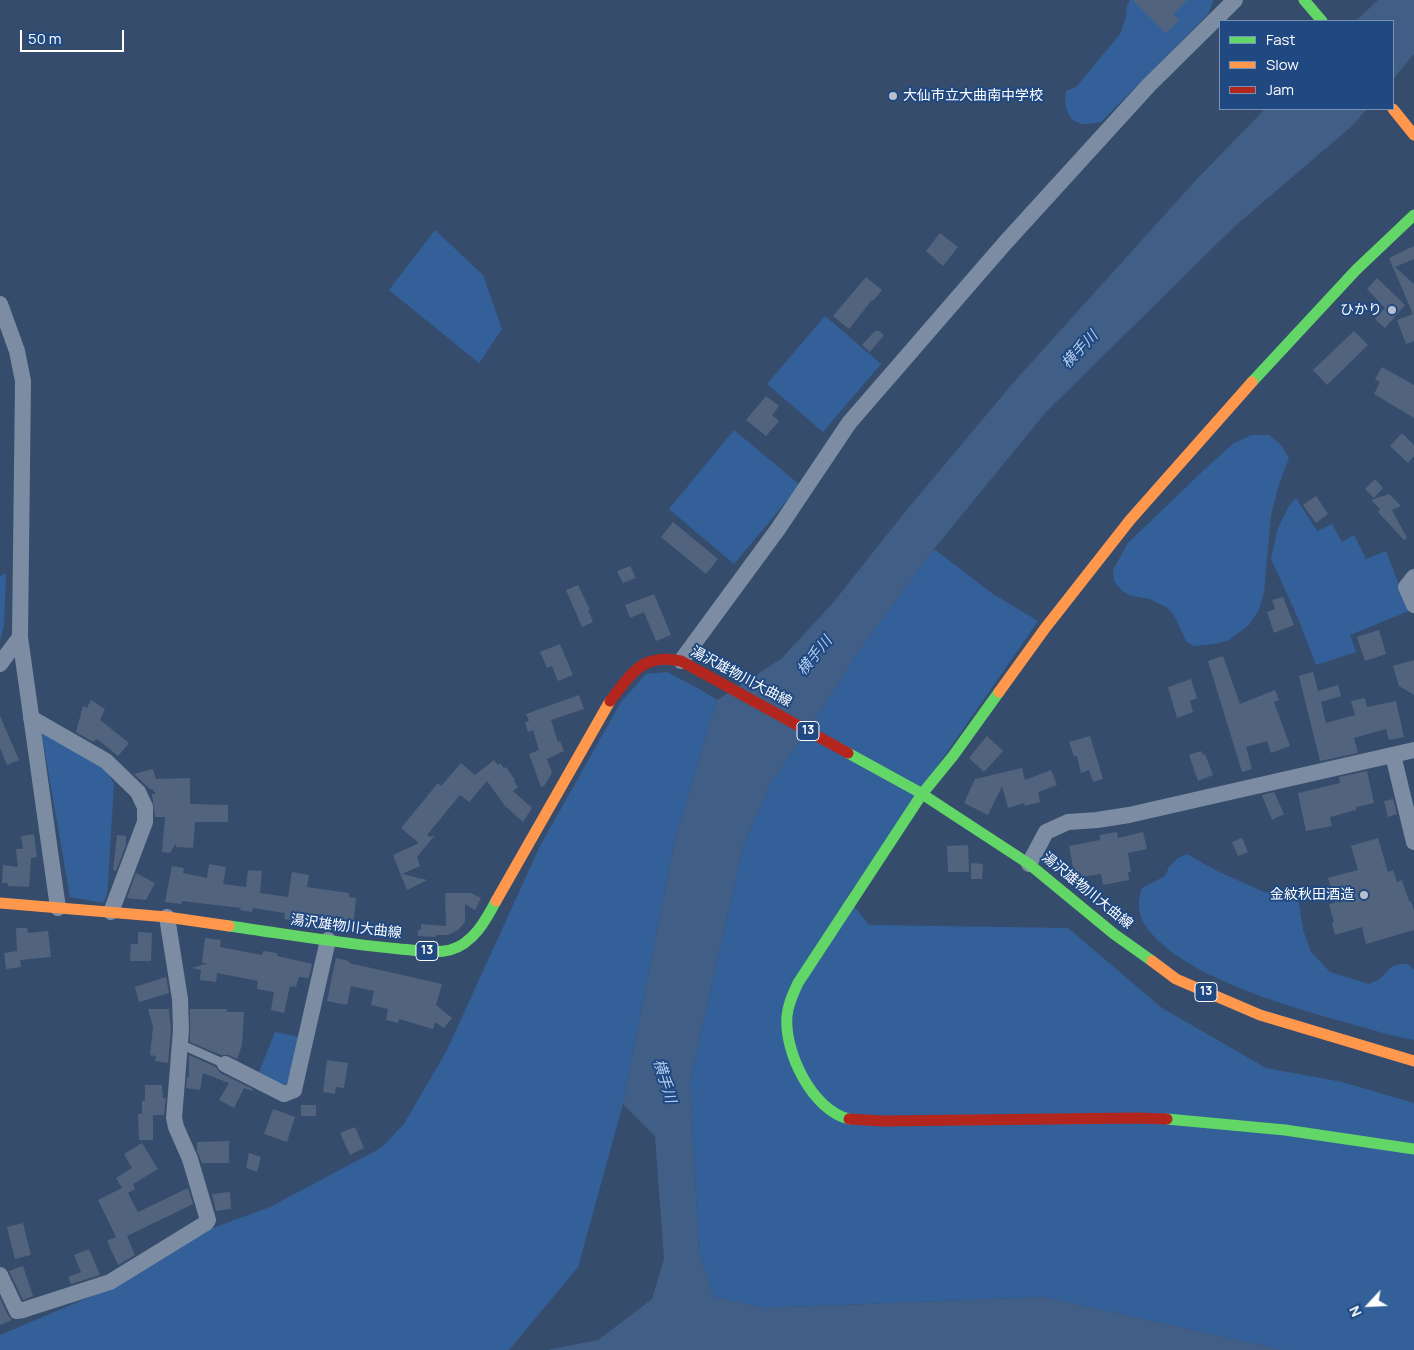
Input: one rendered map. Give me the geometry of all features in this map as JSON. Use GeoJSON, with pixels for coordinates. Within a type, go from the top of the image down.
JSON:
{"type":"FeatureCollection","features":[{"type":"Feature","properties":{"kind":"main road"},"geometry":{"type":"LineString","coordinates":[[1304,0],[1321,20]]}},
{"type":"Feature","properties":{"kind":"main road"},"geometry":{"type":"LineString","coordinates":[[1394,110],[1414,135]]}},
{"type":"Feature","properties":{"kind":"main road"},"geometry":{"type":"LineString","coordinates":[[1414,215],[1356,270],[1262,371],[1130,520],[1046,626],[953,756],[920,793],[798,983],[790,1001],[787,1019],[788,1035],[799,1069],[809,1086],[823,1104],[838,1115],[854,1120],[945,1121],[1154,1118],[1280,1128],[1414,1149]]}},
{"type":"Feature","properties":{"kind":"main road","name":"湯沢雄物川大曲線"},"geometry":{"type":"LineString","coordinates":[[0,903],[167,917],[374,947],[435,952],[451,950],[467,942],[485,922],[609,702],[634,670],[650,661],[666,658],[680,661],[697,670],[920,793],[1029,864],[1114,934],[1176,979],[1260,1015],[1414,1061]]}},
{"type":"Feature","properties":{"kind":"street"},"geometry":{"type":"LineString","coordinates":[[680,661],[778,529],[849,424],[1005,243],[1149,85],[1235,0]]}},
{"type":"Feature","properties":{"kind":"street"},"geometry":{"type":"LineString","coordinates":[[0,304],[17,351],[23,382],[20,637],[58,908]]}},
{"type":"Feature","properties":{"kind":"street"},"geometry":{"type":"LineString","coordinates":[[1414,577],[1406,586],[1414,605]]}},
{"type":"Feature","properties":{"kind":"street"},"geometry":{"type":"LineString","coordinates":[[0,664],[20,637]]}},
{"type":"Feature","properties":{"kind":"street"},"geometry":{"type":"LineString","coordinates":[[31,718],[106,762],[131,784],[143,800],[145,822],[111,912]]}},
{"type":"Feature","properties":{"kind":"street"},"geometry":{"type":"LineString","coordinates":[[1029,864],[1046,832],[1068,822],[1129,815],[1414,750]]}},
{"type":"Feature","properties":{"kind":"street"},"geometry":{"type":"LineString","coordinates":[[1393,755],[1414,842]]}},
{"type":"Feature","properties":{"kind":"street"},"geometry":{"type":"LineString","coordinates":[[0,1275],[17,1311],[23,1310],[110,1282],[208,1220],[190,1159],[174,1118],[181,1030],[180,999],[167,917]]}},
{"type":"Feature","properties":{"kind":"street"},"geometry":{"type":"LineString","coordinates":[[225,1064],[284,1094],[294,1090],[328,940]]}},
{"type":"Feature","properties":{"kind":"lane"},"geometry":{"type":"LineString","coordinates":[[180,1044],[225,1064]]}},
{"type":"Feature","properties":{"kind":"shaded area"},"geometry":{"type":"Polygon","coordinates":[[[1130,0],[1214,0],[1208,14],[1101,122],[1087,124],[1074,121],[1066,107],[1066,91],[1076,87],[1120,34],[1130,0]]]}},
{"type":"Feature","properties":{"kind":"shaded area"},"geometry":{"type":"Polygon","coordinates":[[[435,230],[483,275],[502,329],[479,363],[389,290],[435,230]]]}},
{"type":"Feature","properties":{"kind":"shaded area"},"geometry":{"type":"Polygon","coordinates":[[[825,316],[881,364],[823,432],[767,384],[825,316]]]}},
{"type":"Feature","properties":{"kind":"shaded area"},"geometry":{"type":"Polygon","coordinates":[[[734,430],[800,485],[734,564],[669,509],[734,430]]]}},
{"type":"Feature","properties":{"kind":"shaded area"},"geometry":{"type":"Polygon","coordinates":[[[1252,435],[1269,435],[1281,445],[1289,458],[1279,484],[1271,515],[1264,592],[1259,610],[1249,625],[1229,640],[1215,644],[1194,646],[1186,641],[1174,615],[1166,607],[1150,599],[1132,596],[1122,591],[1114,581],[1113,570],[1128,543],[1234,443],[1252,435]]]}},
{"type":"Feature","properties":{"kind":"shaded area"},"geometry":{"type":"Polygon","coordinates":[[[1296,498],[1317,531],[1332,524],[1342,542],[1354,535],[1366,559],[1386,551],[1409,611],[1350,635],[1356,652],[1316,665],[1298,618],[1271,559],[1278,528],[1289,506],[1296,498]]]}},
{"type":"Feature","properties":{"kind":"shaded area"},"geometry":{"type":"Polygon","coordinates":[[[934,549],[993,594],[1038,621],[847,897],[869,925],[1068,928],[1162,1008],[1266,1068],[1342,1082],[1414,1103],[1414,1350],[1283,1350],[1044,1297],[764,1308],[714,1297],[699,1253],[690,1080],[743,847],[770,784],[858,652],[934,549]]]}},
{"type":"Feature","properties":{"kind":"shaded area"},"geometry":{"type":"Polygon","coordinates":[[[6,573],[4,625],[0,641],[0,576],[6,573]]]}},
{"type":"Feature","properties":{"kind":"shaded area"},"geometry":{"type":"Polygon","coordinates":[[[667,672],[717,700],[675,839],[623,1104],[578,1267],[509,1350],[0,1350],[0,1335],[104,1291],[210,1229],[270,1207],[381,1148],[404,1124],[447,1050],[540,846],[621,702],[646,674],[667,672]]]}},
{"type":"Feature","properties":{"kind":"shaded area"},"geometry":{"type":"Polygon","coordinates":[[[41,730],[105,768],[114,784],[107,894],[103,903],[70,897],[41,730]]]}},
{"type":"Feature","properties":{"kind":"shaded area"},"geometry":{"type":"Polygon","coordinates":[[[1187,854],[1217,871],[1264,892],[1292,892],[1298,897],[1303,930],[1311,952],[1330,972],[1369,984],[1378,980],[1392,967],[1408,964],[1414,970],[1414,1040],[1320,1015],[1236,986],[1182,959],[1161,943],[1145,925],[1139,911],[1142,888],[1165,876],[1169,867],[1178,858],[1187,854]]]}},
{"type":"Feature","properties":{"kind":"shaded area"},"geometry":{"type":"Polygon","coordinates":[[[275,1032],[299,1037],[289,1082],[283,1085],[259,1072],[275,1032]]]}},
{"type":"Feature","properties":{"kind":"water"},"geometry":{"type":"Polygon","coordinates":[[[1378,0],[1414,0],[1414,54],[1394,78],[1394,20],[1357,20],[1378,0]]]}},
{"type":"Feature","properties":{"kind":"water","name":"横手川"},"geometry":{"type":"Polygon","coordinates":[[[1264,110],[1366,110],[1351,127],[1235,226],[1046,412],[934,549],[858,652],[770,784],[743,847],[690,1080],[699,1253],[714,1297],[764,1308],[1044,1297],[1283,1350],[547,1350],[598,1340],[652,1299],[664,1259],[655,1136],[623,1104],[675,839],[717,700],[781,659],[832,604],[905,512],[1013,383],[1196,180],[1264,110]]]}},
{"type":"Feature","properties":{"kind":"building"},"geometry":{"type":"Polygon","coordinates":[[[1133,0],[1187,0],[1173,14],[1179,20],[1166,33],[1133,0]]]}},
{"type":"Feature","properties":{"kind":"building"},"geometry":{"type":"Polygon","coordinates":[[[940,233],[958,247],[943,266],[926,251],[940,233]]]}},
{"type":"Feature","properties":{"kind":"building"},"geometry":{"type":"Polygon","coordinates":[[[1414,246],[1414,259],[1395,267],[1414,284],[1414,341],[1406,344],[1397,320],[1413,314],[1389,258],[1414,246]]]}},
{"type":"Feature","properties":{"kind":"building"},"geometry":{"type":"Polygon","coordinates":[[[866,277],[882,290],[849,329],[833,316],[866,277]]]}},
{"type":"Feature","properties":{"kind":"building"},"geometry":{"type":"Polygon","coordinates":[[[1377,278],[1405,305],[1385,328],[1375,319],[1385,308],[1367,289],[1377,278]]]}},
{"type":"Feature","properties":{"kind":"building"},"geometry":{"type":"Polygon","coordinates":[[[875,331],[879,331],[884,335],[870,352],[862,345],[875,331]]]}},
{"type":"Feature","properties":{"kind":"building"},"geometry":{"type":"Polygon","coordinates":[[[1354,331],[1368,345],[1327,385],[1313,370],[1354,331]]]}},
{"type":"Feature","properties":{"kind":"building"},"geometry":{"type":"Polygon","coordinates":[[[1382,367],[1414,385],[1414,418],[1374,394],[1380,382],[1375,379],[1382,367]]]}},
{"type":"Feature","properties":{"kind":"building"},"geometry":{"type":"Polygon","coordinates":[[[766,396],[779,406],[772,415],[779,421],[766,436],[746,420],[766,396]]]}},
{"type":"Feature","properties":{"kind":"building"},"geometry":{"type":"Polygon","coordinates":[[[1402,433],[1414,445],[1414,456],[1408,463],[1390,446],[1402,433]]]}},
{"type":"Feature","properties":{"kind":"building"},"geometry":{"type":"Polygon","coordinates":[[[1375,479],[1383,488],[1374,498],[1365,489],[1375,479]]]}},
{"type":"Feature","properties":{"kind":"building"},"geometry":{"type":"Polygon","coordinates":[[[1389,494],[1401,506],[1392,510],[1407,538],[1404,540],[1378,512],[1380,509],[1371,500],[1389,494]]]}},
{"type":"Feature","properties":{"kind":"building"},"geometry":{"type":"Polygon","coordinates":[[[1316,496],[1328,514],[1316,523],[1303,505],[1316,496]]]}},
{"type":"Feature","properties":{"kind":"building"},"geometry":{"type":"Polygon","coordinates":[[[673,522],[718,559],[706,574],[661,537],[673,522]]]}},
{"type":"Feature","properties":{"kind":"building"},"geometry":{"type":"Polygon","coordinates":[[[630,566],[636,578],[623,583],[617,571],[630,566]]]}},
{"type":"Feature","properties":{"kind":"building"},"geometry":{"type":"Polygon","coordinates":[[[578,585],[590,610],[588,610],[593,622],[582,627],[566,590],[578,585]]]}},
{"type":"Feature","properties":{"kind":"building"},"geometry":{"type":"Polygon","coordinates":[[[654,594],[671,635],[656,641],[644,612],[630,618],[625,605],[654,594]]]}},
{"type":"Feature","properties":{"kind":"building"},"geometry":{"type":"Polygon","coordinates":[[[1283,597],[1294,625],[1274,633],[1267,612],[1275,609],[1272,600],[1283,597]]]}},
{"type":"Feature","properties":{"kind":"building"},"geometry":{"type":"Polygon","coordinates":[[[1379,630],[1386,654],[1365,661],[1357,637],[1379,630]]]}},
{"type":"Feature","properties":{"kind":"building"},"geometry":{"type":"Polygon","coordinates":[[[560,644],[573,675],[558,681],[552,666],[547,668],[540,652],[560,644]]]}},
{"type":"Feature","properties":{"kind":"building"},"geometry":{"type":"Polygon","coordinates":[[[1223,656],[1240,704],[1275,690],[1279,700],[1274,702],[1290,746],[1271,753],[1267,741],[1246,747],[1252,769],[1242,772],[1208,661],[1223,656]]]}},
{"type":"Feature","properties":{"kind":"building"},"geometry":{"type":"Polygon","coordinates":[[[1414,660],[1414,695],[1399,686],[1393,666],[1414,660]]]}},
{"type":"Feature","properties":{"kind":"building"},"geometry":{"type":"Polygon","coordinates":[[[1313,672],[1318,691],[1338,685],[1341,696],[1321,702],[1326,723],[1355,715],[1351,701],[1365,698],[1367,707],[1396,701],[1404,737],[1389,740],[1386,729],[1354,738],[1358,753],[1320,761],[1299,676],[1313,672]]]}},
{"type":"Feature","properties":{"kind":"building"},"geometry":{"type":"Polygon","coordinates":[[[1191,679],[1197,698],[1190,701],[1193,712],[1177,718],[1168,687],[1191,679]]]}},
{"type":"Feature","properties":{"kind":"building"},"geometry":{"type":"Polygon","coordinates":[[[579,695],[584,709],[551,720],[558,742],[560,741],[564,751],[547,759],[552,773],[544,786],[541,787],[529,754],[539,750],[533,730],[528,732],[525,722],[529,721],[526,714],[579,695]]]}},
{"type":"Feature","properties":{"kind":"building"},"geometry":{"type":"Polygon","coordinates":[[[91,700],[105,709],[100,720],[129,743],[118,756],[97,739],[93,742],[76,732],[83,706],[87,708],[91,700]]]}},
{"type":"Feature","properties":{"kind":"building"},"geometry":{"type":"Polygon","coordinates":[[[0,716],[19,760],[7,765],[0,748],[0,716]]]}},
{"type":"Feature","properties":{"kind":"building"},"geometry":{"type":"Polygon","coordinates":[[[987,736],[1003,751],[984,772],[969,758],[987,736]]]}},
{"type":"Feature","properties":{"kind":"building"},"geometry":{"type":"Polygon","coordinates":[[[1090,736],[1103,779],[1093,782],[1089,770],[1081,773],[1077,756],[1074,756],[1069,742],[1090,736]]]}},
{"type":"Feature","properties":{"kind":"building"},"geometry":{"type":"Polygon","coordinates":[[[1201,751],[1203,755],[1205,754],[1213,775],[1198,781],[1189,755],[1201,751]]]}},
{"type":"Feature","properties":{"kind":"building"},"geometry":{"type":"Polygon","coordinates":[[[494,760],[498,765],[500,763],[504,768],[506,767],[518,787],[513,791],[532,808],[523,822],[505,806],[487,781],[469,802],[460,795],[427,835],[430,837],[435,835],[417,857],[420,866],[402,874],[427,880],[407,890],[393,855],[419,843],[401,828],[438,783],[441,786],[461,763],[475,775],[494,760]]]}},
{"type":"Feature","properties":{"kind":"building"},"geometry":{"type":"Polygon","coordinates":[[[1022,768],[1025,780],[1051,770],[1057,785],[1038,792],[1040,802],[1025,806],[1024,803],[1008,808],[1002,786],[988,815],[964,803],[975,779],[1022,768]]]}},
{"type":"Feature","properties":{"kind":"building"},"geometry":{"type":"Polygon","coordinates":[[[153,769],[156,779],[190,778],[190,804],[228,805],[228,822],[195,822],[193,848],[176,847],[176,843],[170,853],[162,852],[165,817],[155,817],[152,794],[156,794],[134,774],[153,769]]]}},
{"type":"Feature","properties":{"kind":"building"},"geometry":{"type":"Polygon","coordinates":[[[1367,771],[1374,803],[1356,807],[1356,810],[1330,817],[1332,826],[1306,831],[1298,793],[1340,783],[1339,777],[1367,771]]]}},
{"type":"Feature","properties":{"kind":"building"},"geometry":{"type":"Polygon","coordinates":[[[1274,792],[1284,814],[1272,820],[1262,795],[1274,792]]]}},
{"type":"Feature","properties":{"kind":"building"},"geometry":{"type":"Polygon","coordinates":[[[1393,799],[1397,814],[1388,817],[1384,801],[1393,799]]]}},
{"type":"Feature","properties":{"kind":"building"},"geometry":{"type":"Polygon","coordinates":[[[1117,832],[1118,838],[1143,832],[1147,849],[1128,853],[1131,872],[1128,872],[1129,880],[1103,885],[1101,874],[1075,878],[1069,846],[1100,840],[1100,835],[1117,832]]]}},
{"type":"Feature","properties":{"kind":"building"},"geometry":{"type":"Polygon","coordinates":[[[34,834],[37,857],[31,858],[29,887],[8,886],[8,883],[2,883],[3,865],[18,867],[16,849],[23,849],[21,836],[34,834]]]}},
{"type":"Feature","properties":{"kind":"building"},"geometry":{"type":"Polygon","coordinates":[[[117,835],[126,836],[126,845],[116,871],[113,870],[117,835]]]}},
{"type":"Feature","properties":{"kind":"building"},"geometry":{"type":"Polygon","coordinates":[[[1242,838],[1248,852],[1238,856],[1232,842],[1242,838]]]}},
{"type":"Feature","properties":{"kind":"building","name":"金紋秋田酒造"},"geometry":{"type":"Polygon","coordinates":[[[1378,838],[1388,872],[1393,870],[1397,882],[1402,880],[1409,901],[1411,901],[1414,911],[1414,930],[1366,944],[1362,927],[1335,935],[1329,904],[1335,903],[1328,878],[1358,870],[1351,846],[1378,838]]]}},
{"type":"Feature","properties":{"kind":"building"},"geometry":{"type":"Polygon","coordinates":[[[968,845],[969,872],[948,872],[947,846],[968,845]]]}},
{"type":"Feature","properties":{"kind":"building"},"geometry":{"type":"Polygon","coordinates":[[[971,863],[983,864],[982,879],[971,879],[971,863]]]}},
{"type":"Feature","properties":{"kind":"building"},"geometry":{"type":"Polygon","coordinates":[[[209,864],[226,867],[223,884],[246,887],[248,870],[262,871],[260,893],[288,897],[292,872],[309,875],[307,887],[349,893],[349,897],[356,898],[353,929],[284,919],[285,913],[253,908],[252,912],[240,910],[241,908],[182,901],[181,904],[165,902],[172,866],[184,868],[183,873],[207,878],[209,864]]]}},
{"type":"Feature","properties":{"kind":"building"},"geometry":{"type":"Polygon","coordinates":[[[136,873],[155,883],[146,900],[127,898],[136,873]]]}},
{"type":"Feature","properties":{"kind":"building"},"geometry":{"type":"Polygon","coordinates":[[[445,893],[471,893],[481,898],[475,910],[465,904],[465,922],[458,930],[448,935],[436,935],[436,937],[418,936],[421,924],[446,926],[445,893]]]}},
{"type":"Feature","properties":{"kind":"building"},"geometry":{"type":"Polygon","coordinates":[[[16,928],[27,928],[28,933],[48,931],[51,957],[20,960],[21,967],[6,969],[4,953],[17,951],[16,928]]]}},
{"type":"Feature","properties":{"kind":"building"},"geometry":{"type":"Polygon","coordinates":[[[138,932],[152,933],[151,961],[130,961],[131,944],[138,944],[138,932]]]}},
{"type":"Feature","properties":{"kind":"building"},"geometry":{"type":"Polygon","coordinates":[[[205,938],[221,940],[220,947],[262,955],[263,951],[277,953],[277,956],[312,964],[309,978],[299,977],[296,987],[290,986],[284,1013],[271,1010],[274,992],[257,989],[258,981],[217,973],[216,982],[200,980],[201,970],[192,968],[208,963],[202,963],[205,938]]]}},
{"type":"Feature","properties":{"kind":"building"},"geometry":{"type":"Polygon","coordinates":[[[336,958],[349,961],[349,963],[442,984],[436,1005],[452,1018],[444,1028],[435,1022],[433,1029],[399,1019],[398,1023],[386,1020],[388,1009],[371,1005],[374,991],[351,986],[347,1005],[327,1001],[336,958]]]}},
{"type":"Feature","properties":{"kind":"building"},"geometry":{"type":"Polygon","coordinates":[[[166,977],[169,993],[139,1002],[135,987],[166,977]]]}},
{"type":"Feature","properties":{"kind":"building"},"geometry":{"type":"Polygon","coordinates":[[[148,1009],[169,1009],[171,1030],[168,1063],[155,1061],[156,1056],[150,1055],[153,1027],[148,1009]]]}},
{"type":"Feature","properties":{"kind":"building"},"geometry":{"type":"Polygon","coordinates":[[[190,1009],[227,1009],[227,1012],[244,1012],[242,1045],[237,1059],[229,1055],[221,1055],[190,1042],[190,1009]]]}},
{"type":"Feature","properties":{"kind":"building"},"geometry":{"type":"Polygon","coordinates":[[[189,1055],[216,1067],[220,1073],[253,1089],[252,1091],[244,1088],[234,1108],[219,1100],[229,1083],[203,1073],[200,1090],[186,1088],[187,1077],[189,1077],[189,1055]]]}},
{"type":"Feature","properties":{"kind":"building"},"geometry":{"type":"Polygon","coordinates":[[[327,1060],[348,1063],[344,1088],[336,1087],[335,1094],[323,1092],[327,1060]]]}},
{"type":"Feature","properties":{"kind":"building"},"geometry":{"type":"Polygon","coordinates":[[[145,1085],[162,1085],[163,1098],[166,1098],[164,1115],[153,1115],[153,1140],[139,1140],[138,1114],[142,1114],[142,1101],[145,1101],[145,1085]]]}},
{"type":"Feature","properties":{"kind":"building"},"geometry":{"type":"Polygon","coordinates":[[[301,1105],[316,1105],[316,1116],[301,1116],[301,1105]]]}},
{"type":"Feature","properties":{"kind":"building"},"geometry":{"type":"Polygon","coordinates":[[[273,1109],[295,1117],[287,1142],[264,1134],[273,1109]]]}},
{"type":"Feature","properties":{"kind":"building"},"geometry":{"type":"Polygon","coordinates":[[[355,1127],[364,1148],[350,1155],[340,1133],[355,1127]]]}},
{"type":"Feature","properties":{"kind":"building"},"geometry":{"type":"Polygon","coordinates":[[[229,1141],[229,1163],[202,1163],[197,1151],[197,1142],[229,1141]]]}},
{"type":"Feature","properties":{"kind":"building"},"geometry":{"type":"Polygon","coordinates":[[[142,1143],[158,1169],[133,1184],[135,1189],[128,1193],[138,1212],[188,1188],[193,1204],[127,1236],[135,1255],[118,1265],[107,1241],[116,1237],[98,1200],[122,1188],[116,1178],[132,1168],[124,1154],[142,1143]]]}},
{"type":"Feature","properties":{"kind":"building"},"geometry":{"type":"Polygon","coordinates":[[[249,1153],[261,1157],[257,1172],[246,1168],[249,1153]]]}},
{"type":"Feature","properties":{"kind":"building"},"geometry":{"type":"Polygon","coordinates":[[[230,1192],[231,1209],[216,1211],[212,1194],[230,1192]]]}},
{"type":"Feature","properties":{"kind":"building"},"geometry":{"type":"Polygon","coordinates":[[[23,1223],[31,1255],[15,1259],[7,1227],[23,1223]]]}},
{"type":"Feature","properties":{"kind":"building"},"geometry":{"type":"Polygon","coordinates":[[[89,1249],[100,1275],[71,1284],[68,1277],[81,1272],[74,1255],[89,1249]]]}},
{"type":"Feature","properties":{"kind":"building"},"geometry":{"type":"Polygon","coordinates":[[[23,1266],[33,1296],[23,1300],[9,1271],[23,1266]]]}},
{"type":"Feature","properties":{"kind":"building"},"geometry":{"type":"Polygon","coordinates":[[[0,1298],[12,1320],[0,1325],[0,1298]]]}},
{"type":"Feature","properties":{"kind":"traffic: fast"},"geometry":{"type":"LineString","coordinates":[[1304,0],[1321,20]]}},
{"type":"Feature","properties":{"kind":"traffic: fast"},"geometry":{"type":"LineString","coordinates":[[1252,382],[1356,270],[1414,215]]}},
{"type":"Feature","properties":{"kind":"traffic: fast"},"geometry":{"type":"LineString","coordinates":[[849,1119],[823,1104],[803,1078],[790,1046],[787,1030],[788,1007],[798,983],[922,794],[953,756],[999,692]]}},
{"type":"Feature","properties":{"kind":"traffic: fast"},"geometry":{"type":"LineString","coordinates":[[848,753],[919,792],[1029,864],[1114,934],[1152,961]]}},
{"type":"Feature","properties":{"kind":"traffic: fast"},"geometry":{"type":"LineString","coordinates":[[229,926],[357,944],[438,952],[458,947],[472,937],[496,901]]}},
{"type":"Feature","properties":{"kind":"traffic: fast"},"geometry":{"type":"LineString","coordinates":[[1167,1119],[1285,1130],[1414,1149]]}},
{"type":"Feature","properties":{"kind":"traffic: slow"},"geometry":{"type":"LineString","coordinates":[[1394,110],[1414,135]]}},
{"type":"Feature","properties":{"kind":"traffic: slow"},"geometry":{"type":"LineString","coordinates":[[999,692],[1046,627],[1130,520],[1252,382]]}},
{"type":"Feature","properties":{"kind":"traffic: slow"},"geometry":{"type":"LineString","coordinates":[[496,901],[610,701]]}},
{"type":"Feature","properties":{"kind":"traffic: slow"},"geometry":{"type":"LineString","coordinates":[[0,903],[167,917],[229,926]]}},
{"type":"Feature","properties":{"kind":"traffic: slow"},"geometry":{"type":"LineString","coordinates":[[1152,961],[1176,979],[1260,1015],[1414,1061]]}},
{"type":"Feature","properties":{"kind":"traffic: jam"},"geometry":{"type":"LineString","coordinates":[[610,701],[632,674],[647,663],[668,659],[681,661],[848,753]]}},
{"type":"Feature","properties":{"kind":"traffic: jam"},"geometry":{"type":"LineString","coordinates":[[849,1119],[883,1121],[1167,1119]]}},
{"type":"Feature","properties":{"kind":"place","name":"大仙市立大曲南中学校"},"geometry":{"type":"Point","coordinates":[893,96]}},
{"type":"Feature","properties":{"kind":"place","name":"ひかり"},"geometry":{"type":"Point","coordinates":[1392,310]}},
{"type":"Feature","properties":{"kind":"place","name":"金紋秋田酒造"},"geometry":{"type":"Point","coordinates":[1364,895]}}]}
